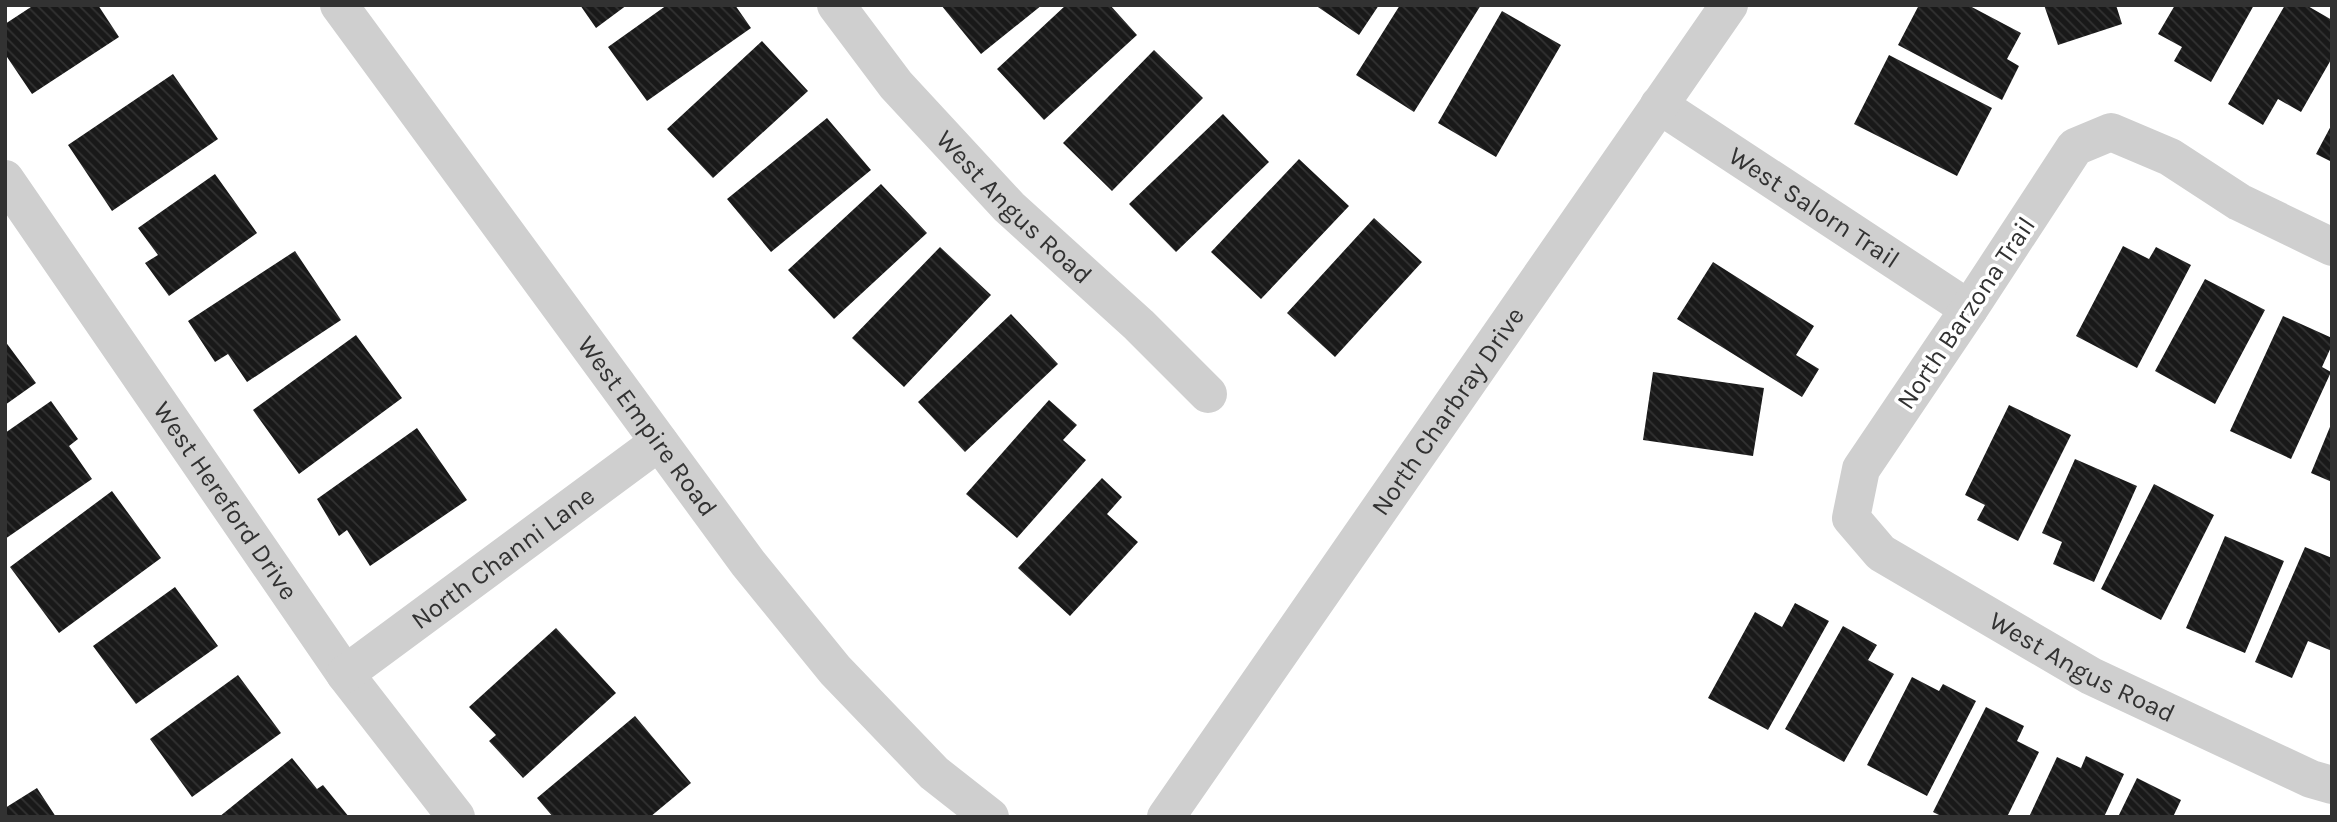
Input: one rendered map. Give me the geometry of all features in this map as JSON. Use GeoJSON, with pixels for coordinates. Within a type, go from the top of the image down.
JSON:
{"type":"FeatureCollection","features":[{"type":"Feature","properties":{"kind":"street","name":"West Empire Road"},"geometry":{"type":"LineString","coordinates":[[339,5],[748,563],[835,670],[934,773],[990,817]]}},
{"type":"Feature","properties":{"kind":"street","name":"West Angus Road"},"geometry":{"type":"LineString","coordinates":[[836,5],[897,85],[1009,207],[1139,324],[1208,394]]}},
{"type":"Feature","properties":{"kind":"street","name":"North Charbray Drive"},"geometry":{"type":"LineString","coordinates":[[1166,817],[1729,5]]}},
{"type":"Feature","properties":{"kind":"street","name":"West Salorn Trail"},"geometry":{"type":"LineString","coordinates":[[1659,105],[1969,309]]}},
{"type":"Feature","properties":{"kind":"street","name":"North Barzona Trail"},"geometry":{"type":"LineString","coordinates":[[1851,518],[1861,469],[2075,147],[2112,132],[2170,157],[2239,202],[2332,247]]}},
{"type":"Feature","properties":{"kind":"street","name":"West Hereford Drive"},"geometry":{"type":"LineString","coordinates":[[5,179],[345,674],[456,817]]}},
{"type":"Feature","properties":{"kind":"street","name":"North Channi Lane"},"geometry":{"type":"LineString","coordinates":[[345,674],[659,442]]}},
{"type":"Feature","properties":{"kind":"street","name":"West Angus Road"},"geometry":{"type":"LineString","coordinates":[[1851,518],[1881,553],[2091,676],[2311,779],[2332,785]]}},
{"type":"Feature","properties":{"kind":"building"},"geometry":{"type":"Polygon","coordinates":[[[34,5],[98,5],[119,37],[32,94],[5,54],[5,24],[34,5]]]}},
{"type":"Feature","properties":{"kind":"building"},"geometry":{"type":"Polygon","coordinates":[[[580,5],[627,5],[596,28],[580,5]]]}},
{"type":"Feature","properties":{"kind":"building"},"geometry":{"type":"Polygon","coordinates":[[[667,5],[735,5],[751,28],[647,101],[608,47],[667,5]]]}},
{"type":"Feature","properties":{"kind":"building"},"geometry":{"type":"Polygon","coordinates":[[[941,5],[1042,5],[981,54],[941,5]]]}},
{"type":"Feature","properties":{"kind":"building"},"geometry":{"type":"Polygon","coordinates":[[[1066,5],[1110,5],[1137,35],[1044,120],[997,69],[1066,5]]]}},
{"type":"Feature","properties":{"kind":"building"},"geometry":{"type":"Polygon","coordinates":[[[1315,5],[1379,5],[1359,35],[1315,5]]]}},
{"type":"Feature","properties":{"kind":"building"},"geometry":{"type":"Polygon","coordinates":[[[1400,5],[1481,5],[1414,112],[1356,75],[1400,5]]]}},
{"type":"Feature","properties":{"kind":"building"},"geometry":{"type":"Polygon","coordinates":[[[1919,5],[1968,5],[2021,33],[2007,59],[2019,66],[2002,100],[1898,45],[1919,5]]]}},
{"type":"Feature","properties":{"kind":"building"},"geometry":{"type":"Polygon","coordinates":[[[2044,5],[2116,5],[2122,24],[2058,45],[2044,5]]]}},
{"type":"Feature","properties":{"kind":"building"},"geometry":{"type":"Polygon","coordinates":[[[2175,5],[2254,5],[2211,82],[2174,61],[2182,47],[2158,34],[2175,5]]]}},
{"type":"Feature","properties":{"kind":"building"},"geometry":{"type":"Polygon","coordinates":[[[2285,5],[2306,5],[2332,20],[2332,58],[2301,112],[2278,99],[2263,125],[2228,104],[2285,5]]]}},
{"type":"Feature","properties":{"kind":"building"},"geometry":{"type":"Polygon","coordinates":[[[1502,11],[1561,45],[1496,157],[1438,123],[1502,11]]]}},
{"type":"Feature","properties":{"kind":"building"},"geometry":{"type":"Polygon","coordinates":[[[762,41],[808,91],[713,178],[667,129],[762,41]]]}},
{"type":"Feature","properties":{"kind":"building"},"geometry":{"type":"Polygon","coordinates":[[[1154,50],[1203,98],[1112,191],[1063,143],[1154,50]]]}},
{"type":"Feature","properties":{"kind":"building"},"geometry":{"type":"Polygon","coordinates":[[[1889,55],[1992,108],[1957,176],[1854,124],[1889,55]]]}},
{"type":"Feature","properties":{"kind":"building"},"geometry":{"type":"Polygon","coordinates":[[[173,74],[218,139],[112,211],[68,145],[173,74]]]}},
{"type":"Feature","properties":{"kind":"building"},"geometry":{"type":"Polygon","coordinates":[[[1223,114],[1269,162],[1176,252],[1129,204],[1223,114]]]}},
{"type":"Feature","properties":{"kind":"building"},"geometry":{"type":"Polygon","coordinates":[[[827,118],[871,170],[771,252],[727,199],[827,118]]]}},
{"type":"Feature","properties":{"kind":"building"},"geometry":{"type":"Polygon","coordinates":[[[2332,124],[2332,162],[2316,154],[2332,124]]]}},
{"type":"Feature","properties":{"kind":"building"},"geometry":{"type":"Polygon","coordinates":[[[1299,159],[1349,206],[1261,299],[1211,252],[1299,159]]]}},
{"type":"Feature","properties":{"kind":"building"},"geometry":{"type":"Polygon","coordinates":[[[215,174],[257,233],[169,296],[145,263],[158,255],[138,228],[215,174]]]}},
{"type":"Feature","properties":{"kind":"building"},"geometry":{"type":"Polygon","coordinates":[[[881,184],[927,233],[834,319],[788,270],[881,184]]]}},
{"type":"Feature","properties":{"kind":"building"},"geometry":{"type":"Polygon","coordinates":[[[1374,218],[1422,262],[1335,357],[1287,313],[1374,218]]]}},
{"type":"Feature","properties":{"kind":"building"},"geometry":{"type":"Polygon","coordinates":[[[2123,246],[2149,259],[2156,247],[2191,265],[2137,368],[2076,336],[2123,246]]]}},
{"type":"Feature","properties":{"kind":"building"},"geometry":{"type":"Polygon","coordinates":[[[940,247],[991,295],[904,387],[852,338],[940,247]]]}},
{"type":"Feature","properties":{"kind":"building"},"geometry":{"type":"Polygon","coordinates":[[[295,251],[341,320],[247,382],[228,354],[215,362],[188,321],[295,251]]]}},
{"type":"Feature","properties":{"kind":"building"},"geometry":{"type":"Polygon","coordinates":[[[1713,262],[1814,326],[1796,355],[1819,369],[1802,397],[1677,319],[1713,262]]]}},
{"type":"Feature","properties":{"kind":"building"},"geometry":{"type":"Polygon","coordinates":[[[2205,279],[2265,310],[2215,404],[2155,371],[2205,279]]]}},
{"type":"Feature","properties":{"kind":"building"},"geometry":{"type":"Polygon","coordinates":[[[1011,314],[1058,364],[965,452],[918,402],[1011,314]]]}},
{"type":"Feature","properties":{"kind":"building"},"geometry":{"type":"Polygon","coordinates":[[[2283,316],[2332,338],[2332,345],[2322,367],[2331,372],[2291,459],[2230,431],[2283,316]]]}},
{"type":"Feature","properties":{"kind":"building"},"geometry":{"type":"Polygon","coordinates":[[[356,335],[402,398],[299,474],[253,410],[356,335]]]}},
{"type":"Feature","properties":{"kind":"building"},"geometry":{"type":"Polygon","coordinates":[[[5,341],[36,383],[5,405],[5,341]]]}},
{"type":"Feature","properties":{"kind":"building"},"geometry":{"type":"Polygon","coordinates":[[[1653,372],[1764,388],[1753,456],[1643,440],[1653,372]]]}},
{"type":"Feature","properties":{"kind":"building"},"geometry":{"type":"Polygon","coordinates":[[[1049,400],[1077,425],[1063,440],[1086,460],[1017,538],[966,494],[1049,400]]]}},
{"type":"Feature","properties":{"kind":"building"},"geometry":{"type":"Polygon","coordinates":[[[51,401],[78,439],[69,446],[92,479],[5,539],[5,433],[51,401]]]}},
{"type":"Feature","properties":{"kind":"building"},"geometry":{"type":"Polygon","coordinates":[[[2009,405],[2071,435],[2018,541],[1977,520],[1985,505],[1965,495],[2009,405]]]}},
{"type":"Feature","properties":{"kind":"building"},"geometry":{"type":"Polygon","coordinates":[[[2332,422],[2332,482],[2311,473],[2332,422]]]}},
{"type":"Feature","properties":{"kind":"building"},"geometry":{"type":"Polygon","coordinates":[[[417,428],[467,500],[370,566],[347,530],[339,536],[317,499],[417,428]]]}},
{"type":"Feature","properties":{"kind":"building"},"geometry":{"type":"Polygon","coordinates":[[[2075,459],[2137,486],[2094,582],[2053,564],[2062,542],[2042,533],[2075,459]]]}},
{"type":"Feature","properties":{"kind":"building"},"geometry":{"type":"Polygon","coordinates":[[[1102,478],[1122,497],[1107,514],[1138,542],[1070,616],[1018,568],[1102,478]]]}},
{"type":"Feature","properties":{"kind":"building"},"geometry":{"type":"Polygon","coordinates":[[[2154,484],[2214,515],[2161,620],[2101,589],[2154,484]]]}},
{"type":"Feature","properties":{"kind":"building"},"geometry":{"type":"Polygon","coordinates":[[[112,491],[161,558],[59,633],[10,567],[112,491]]]}},
{"type":"Feature","properties":{"kind":"building"},"geometry":{"type":"Polygon","coordinates":[[[2225,536],[2284,561],[2245,653],[2186,628],[2225,536]]]}},
{"type":"Feature","properties":{"kind":"building"},"geometry":{"type":"Polygon","coordinates":[[[2305,547],[2332,558],[2332,651],[2308,641],[2292,678],[2255,662],[2305,547]]]}},
{"type":"Feature","properties":{"kind":"building"},"geometry":{"type":"Polygon","coordinates":[[[175,587],[218,646],[136,704],[93,646],[175,587]]]}},
{"type":"Feature","properties":{"kind":"building"},"geometry":{"type":"Polygon","coordinates":[[[1795,603],[1829,621],[1768,730],[1708,698],[1755,612],[1782,627],[1795,603]]]}},
{"type":"Feature","properties":{"kind":"building"},"geometry":{"type":"Polygon","coordinates":[[[1843,626],[1877,645],[1868,660],[1894,674],[1844,762],[1785,729],[1843,626]]]}},
{"type":"Feature","properties":{"kind":"building"},"geometry":{"type":"Polygon","coordinates":[[[556,628],[616,693],[523,778],[489,741],[496,735],[469,707],[556,628]]]}},
{"type":"Feature","properties":{"kind":"building"},"geometry":{"type":"Polygon","coordinates":[[[238,675],[281,733],[192,797],[150,739],[238,675]]]}},
{"type":"Feature","properties":{"kind":"building"},"geometry":{"type":"Polygon","coordinates":[[[1912,677],[1939,691],[1943,684],[1976,701],[1927,796],[1867,765],[1912,677]]]}},
{"type":"Feature","properties":{"kind":"building"},"geometry":{"type":"Polygon","coordinates":[[[1986,707],[2024,726],[2017,741],[2039,752],[2007,817],[1943,817],[1933,812],[1986,707]]]}},
{"type":"Feature","properties":{"kind":"building"},"geometry":{"type":"Polygon","coordinates":[[[635,716],[691,783],[650,817],[553,817],[537,798],[635,716]]]}},
{"type":"Feature","properties":{"kind":"building"},"geometry":{"type":"Polygon","coordinates":[[[2086,756],[2124,774],[2104,817],[2029,817],[2057,757],[2081,768],[2086,756]]]}},
{"type":"Feature","properties":{"kind":"building"},"geometry":{"type":"Polygon","coordinates":[[[292,758],[317,789],[323,785],[349,817],[219,817],[292,758]]]}},
{"type":"Feature","properties":{"kind":"building"},"geometry":{"type":"Polygon","coordinates":[[[2137,778],[2181,800],[2173,817],[2118,817],[2137,778]]]}},
{"type":"Feature","properties":{"kind":"building"},"geometry":{"type":"Polygon","coordinates":[[[37,788],[56,817],[5,817],[5,808],[37,788]]]}}]}
